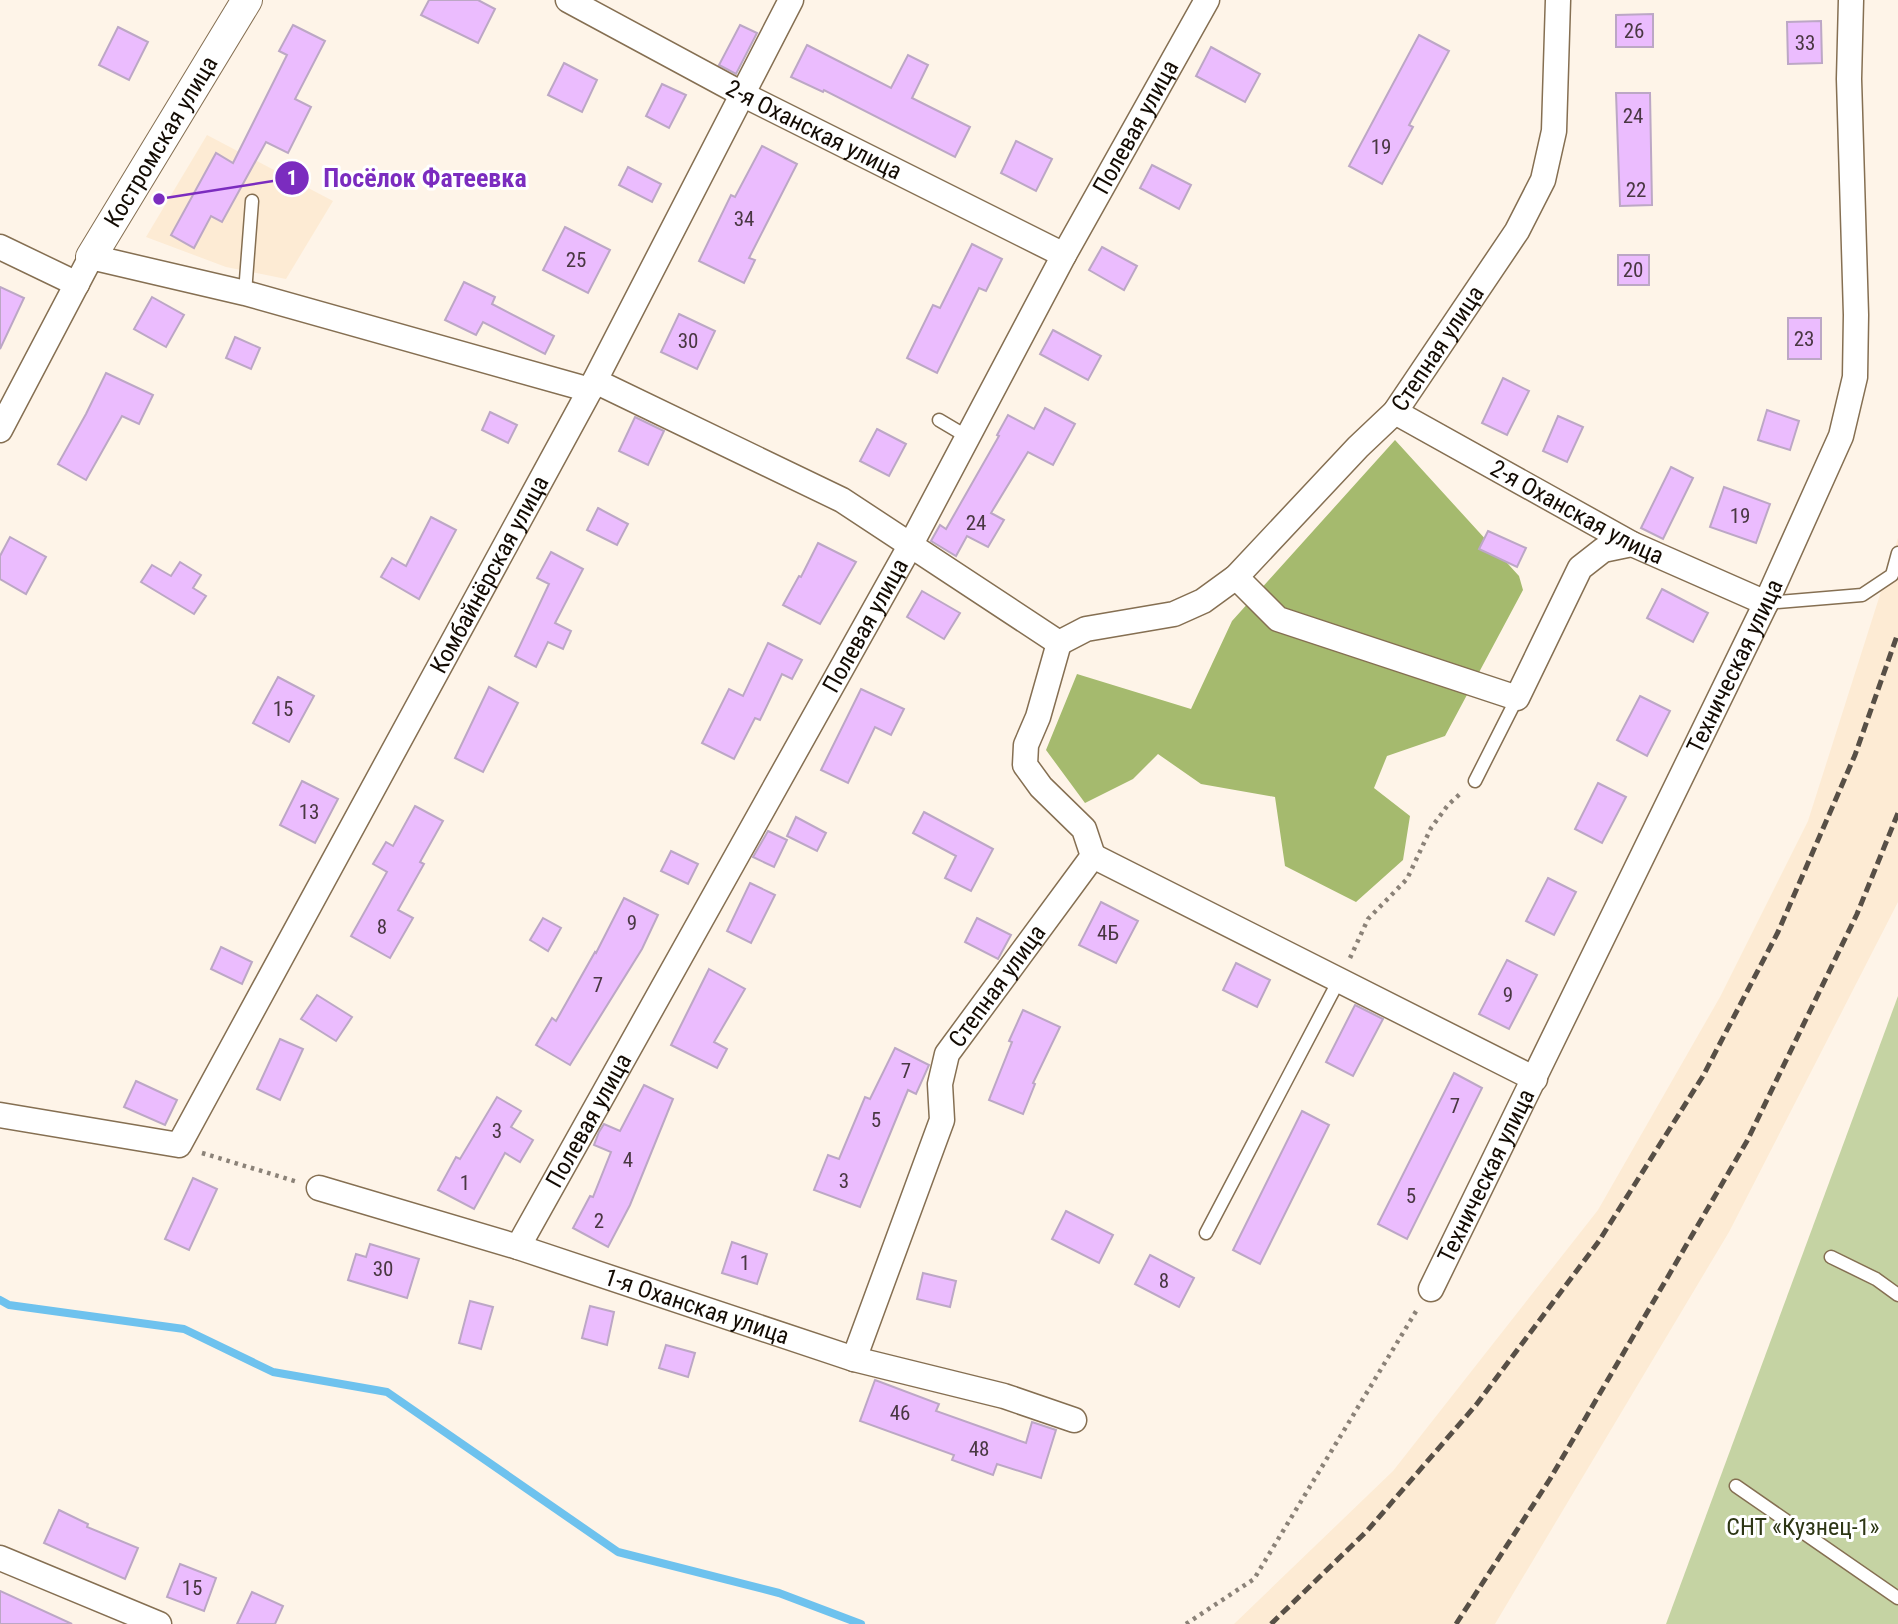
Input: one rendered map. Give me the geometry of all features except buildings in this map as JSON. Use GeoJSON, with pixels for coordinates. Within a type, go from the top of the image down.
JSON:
{"type":"FeatureCollection","features":[{"type":"Feature","properties":{"kind":"street","name":"Костромская улица"},"geometry":{"type":"LineString","coordinates":[[0,430],[91,257],[247,0]]}},
{"type":"Feature","properties":{"kind":"street","name":"2-я Оханская улица"},"geometry":{"type":"LineString","coordinates":[[568,0],[744,95],[1063,255]]}},
{"type":"Feature","properties":{"kind":"street","name":"Комбайнёрская улица"},"geometry":{"type":"LineString","coordinates":[[179,1145],[593,386],[791,0]]}},
{"type":"Feature","properties":{"kind":"street","name":"Полевая улица"},"geometry":{"type":"LineString","coordinates":[[518,1247],[909,546],[1063,255],[1206,0]]}},
{"type":"Feature","properties":{"kind":"street","name":"Степная улица"},"geometry":{"type":"LineString","coordinates":[[1059,643],[1086,629],[1174,614],[1203,601],[1236,577],[1358,447],[1395,412],[1517,231],[1543,180],[1554,131],[1558,0]]}},
{"type":"Feature","properties":{"kind":"street","name":"Техническая улица"},"geometry":{"type":"LineString","coordinates":[[1430,1289],[1766,603],[1841,436],[1855,377],[1856,315],[1849,79],[1851,0]]}},
{"type":"Feature","properties":{"kind":"street"},"geometry":{"type":"LineString","coordinates":[[0,247],[77,284]]}},
{"type":"Feature","properties":{"kind":"street"},"geometry":{"type":"LineString","coordinates":[[91,257],[245,293],[593,386],[842,500],[1059,643],[1038,717],[1026,745],[1026,765],[1041,787],[1084,829],[1093,856],[1535,1079]]}},
{"type":"Feature","properties":{"kind":"street","name":"2-я Оханская улица"},"geometry":{"type":"LineString","coordinates":[[1395,412],[1632,544],[1766,603]]}},
{"type":"Feature","properties":{"kind":"street"},"geometry":{"type":"LineString","coordinates":[[1236,577],[1278,620],[1517,698],[1580,568],[1603,550],[1632,544]]}},
{"type":"Feature","properties":{"kind":"street","name":"Степная улица"},"geometry":{"type":"LineString","coordinates":[[854,1359],[942,1120],[940,1084],[947,1054],[1093,856]]}},
{"type":"Feature","properties":{"kind":"street"},"geometry":{"type":"LineString","coordinates":[[0,1115],[179,1145]]}},
{"type":"Feature","properties":{"kind":"street","name":"1-я Оханская улица"},"geometry":{"type":"LineString","coordinates":[[319,1188],[518,1247],[854,1359],[1004,1396],[1074,1420]]}},
{"type":"Feature","properties":{"kind":"street"},"geometry":{"type":"LineString","coordinates":[[0,1558],[159,1624]]}},
{"type":"Feature","properties":{"kind":"lane"},"geometry":{"type":"LineString","coordinates":[[245,293],[252,201]]}},
{"type":"Feature","properties":{"kind":"lane"},"geometry":{"type":"LineString","coordinates":[[939,420],[966,436]]}},
{"type":"Feature","properties":{"kind":"lane"},"geometry":{"type":"LineString","coordinates":[[1766,603],[1862,595],[1892,575],[1898,553]]}},
{"type":"Feature","properties":{"kind":"lane"},"geometry":{"type":"LineString","coordinates":[[1475,781],[1517,698]]}},
{"type":"Feature","properties":{"kind":"lane"},"geometry":{"type":"LineString","coordinates":[[1206,1233],[1339,980]]}},
{"type":"Feature","properties":{"kind":"lane"},"geometry":{"type":"LineString","coordinates":[[1831,1257],[1876,1279],[1898,1295]]}},
{"type":"Feature","properties":{"kind":"lane"},"geometry":{"type":"LineString","coordinates":[[1736,1486],[1898,1598]]}},
{"type":"Feature","properties":{"kind":"path"},"geometry":{"type":"LineString","coordinates":[[1339,980],[1368,919],[1407,879],[1431,828],[1448,805],[1475,781]]}},
{"type":"Feature","properties":{"kind":"path"},"geometry":{"type":"LineString","coordinates":[[179,1145],[319,1188]]}},
{"type":"Feature","properties":{"kind":"path"},"geometry":{"type":"LineString","coordinates":[[1186,1624],[1255,1579],[1430,1289]]}},
{"type":"Feature","properties":{"kind":"shaded area"},"geometry":{"type":"Polygon","coordinates":[[[207,135],[333,201],[286,279],[226,267],[146,237],[207,135]]]}},
{"type":"Feature","properties":{"kind":"shaded area"},"geometry":{"type":"Polygon","coordinates":[[[1898,538],[1898,902],[1729,1232],[1495,1624],[1234,1624],[1393,1471],[1598,1210],[1720,997],[1808,821],[1898,538]]]}},
{"type":"Feature","properties":{"kind":"green space"},"geometry":{"type":"Polygon","coordinates":[[[1395,440],[1519,576],[1523,590],[1445,736],[1387,756],[1374,788],[1410,816],[1403,860],[1356,902],[1285,866],[1275,797],[1201,784],[1158,754],[1133,779],[1085,803],[1046,750],[1077,674],[1191,709],[1232,621],[1395,440]]]}},
{"type":"Feature","properties":{"kind":"green space","name":"СНТ «Кузнец-1»"},"geometry":{"type":"Polygon","coordinates":[[[1898,996],[1898,1624],[1666,1624],[1898,996]]]}},
{"type":"Feature","properties":{"kind":"waterway"},"geometry":{"type":"LineString","coordinates":[[0,1300],[9,1305],[184,1329],[273,1372],[387,1392],[618,1552],[779,1593],[861,1624]]}},
{"type":"Feature","properties":{"kind":"railway"},"geometry":{"type":"LineString","coordinates":[[1271,1624],[1367,1531],[1476,1405],[1599,1241],[1703,1076],[1778,932],[1855,755],[1898,633]]}},
{"type":"Feature","properties":{"kind":"railway"},"geometry":{"type":"LineString","coordinates":[[1456,1624],[1550,1479],[1747,1141],[1857,914],[1898,813]]}},
{"type":"Feature","properties":{"kind":"place","name":"Посёлок Фатеевка"},"geometry":{"type":"Point","coordinates":[159,199]}}]}
